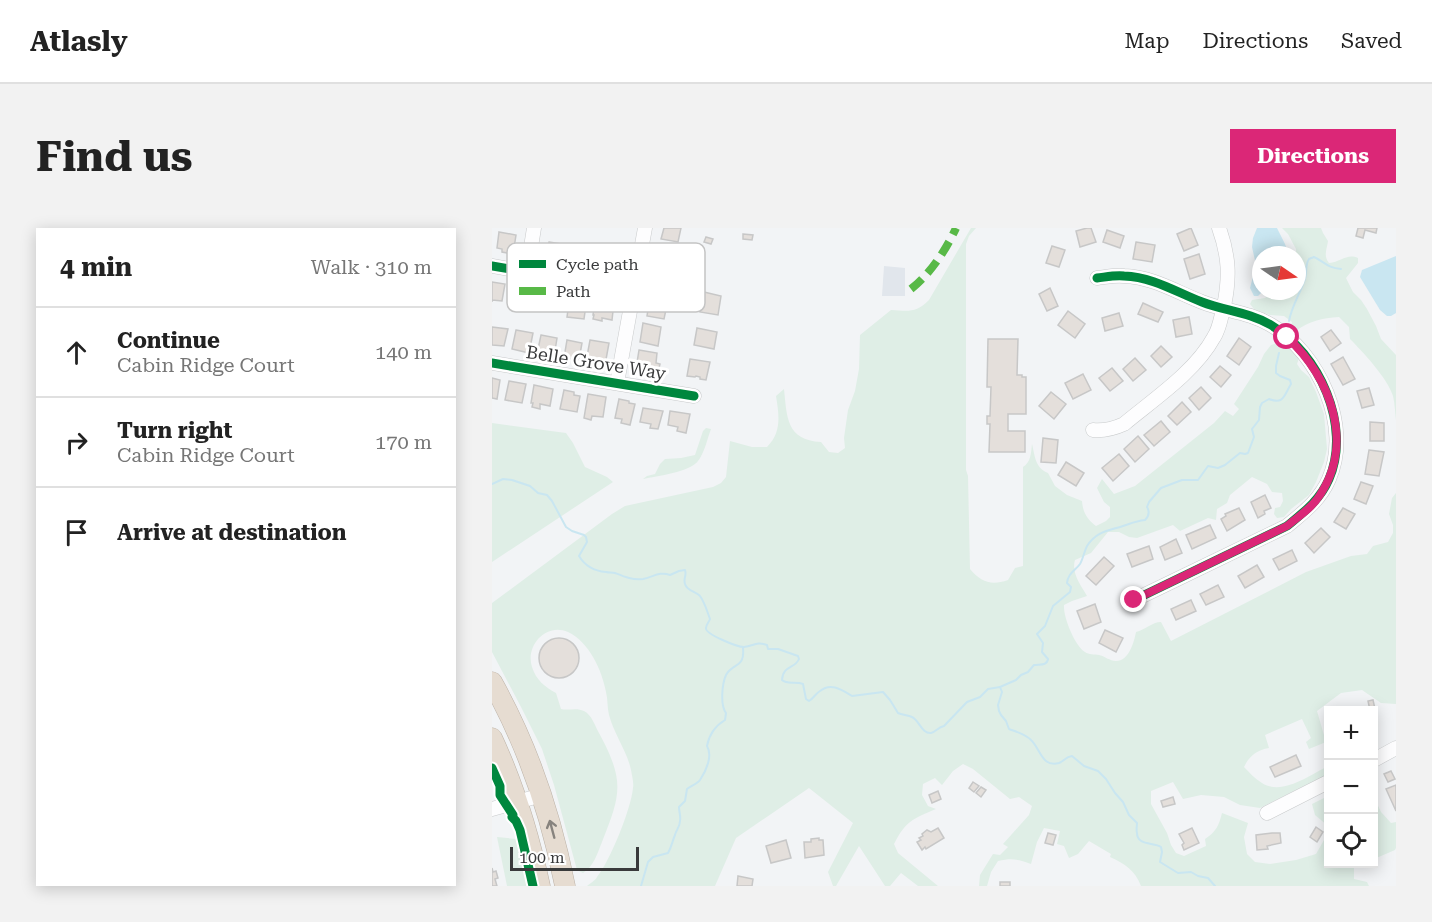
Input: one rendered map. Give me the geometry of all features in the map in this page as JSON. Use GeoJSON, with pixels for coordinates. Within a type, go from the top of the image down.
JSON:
{"type":"FeatureCollection","features":[{"type":"Feature","properties":{"kind":"highway"},"geometry":{"type":"LineString","coordinates":[[492,682],[517,730],[542,795],[566,886]]}},
{"type":"Feature","properties":{"kind":"highway"},"geometry":{"type":"LineString","coordinates":[[492,738],[517,801],[540,886]]}},
{"type":"Feature","properties":{"kind":"street"},"geometry":{"type":"LineString","coordinates":[[532,243],[534,228]]}},
{"type":"Feature","properties":{"kind":"street"},"geometry":{"type":"LineString","coordinates":[[642,243],[645,228]]}},
{"type":"Feature","properties":{"kind":"street"},"geometry":{"type":"LineString","coordinates":[[1093,430],[1106,430],[1124,424],[1183,375],[1215,337],[1227,291],[1228,276],[1228,260],[1219,228]]}},
{"type":"Feature","properties":{"kind":"street"},"geometry":{"type":"LineString","coordinates":[[492,266],[507,269]]}},
{"type":"Feature","properties":{"kind":"street"},"geometry":{"type":"LineString","coordinates":[[1097,278],[1122,276],[1145,279],[1162,284],[1205,304],[1241,312],[1270,324],[1299,348],[1311,365],[1332,407],[1337,435],[1336,456],[1329,478],[1309,509],[1287,526],[1134,600]]}},
{"type":"Feature","properties":{"kind":"street"},"geometry":{"type":"LineString","coordinates":[[617,383],[630,312]]}},
{"type":"Feature","properties":{"kind":"street","name":"Belle Grove Way"},"geometry":{"type":"LineString","coordinates":[[492,363],[694,396]]}},
{"type":"Feature","properties":{"kind":"street"},"geometry":{"type":"LineString","coordinates":[[1378,758],[1396,748]]}},
{"type":"Feature","properties":{"kind":"street"},"geometry":{"type":"LineString","coordinates":[[1267,813],[1324,784]]}},
{"type":"Feature","properties":{"kind":"street"},"geometry":{"type":"LineString","coordinates":[[492,809],[542,795]]}},
{"type":"Feature","properties":{"kind":"shaded area"},"geometry":{"type":"Polygon","coordinates":[[[971,228],[976,228],[966,244],[966,470],[970,569],[982,580],[991,583],[1008,580],[1015,568],[1023,566],[1023,467],[1029,460],[1032,444],[1040,468],[1048,473],[1055,486],[1067,495],[1082,501],[1086,515],[1096,526],[1110,517],[1110,507],[1104,502],[1097,488],[1102,479],[1114,494],[1135,486],[1214,423],[1225,411],[1233,416],[1239,409],[1234,404],[1271,345],[1278,343],[1289,347],[1299,358],[1297,364],[1309,377],[1324,414],[1327,449],[1324,462],[1309,495],[1284,517],[1277,518],[1274,514],[1275,508],[1280,507],[1283,501],[1282,493],[1272,492],[1267,484],[1252,477],[1230,495],[1227,503],[1217,509],[1216,520],[1208,518],[1180,531],[1173,525],[1137,538],[1119,532],[1108,532],[1091,553],[1075,560],[1075,574],[1087,596],[1064,605],[1064,610],[1074,638],[1081,649],[1114,661],[1121,660],[1128,654],[1136,632],[1155,623],[1161,622],[1171,641],[1306,572],[1351,556],[1367,554],[1373,546],[1388,542],[1393,533],[1389,514],[1392,498],[1396,493],[1396,704],[1381,703],[1362,690],[1341,693],[1317,711],[1324,743],[1309,749],[1306,742],[1311,738],[1302,719],[1265,735],[1269,748],[1254,754],[1244,767],[1262,783],[1278,787],[1287,786],[1324,768],[1324,776],[1260,808],[1240,805],[1224,797],[1201,795],[1183,799],[1173,782],[1151,791],[1151,804],[1176,853],[1184,856],[1206,846],[1205,839],[1216,828],[1222,813],[1248,823],[1244,837],[1247,854],[1255,862],[1270,864],[1316,854],[1324,840],[1324,868],[1354,868],[1354,879],[1367,882],[1369,886],[1141,886],[1129,868],[1089,841],[1078,854],[1069,858],[1064,846],[1057,844],[1060,831],[1044,828],[1037,842],[1031,864],[1015,860],[998,861],[991,872],[987,886],[979,886],[980,875],[993,854],[1000,855],[1008,847],[1003,844],[1029,815],[1032,806],[1019,797],[1010,799],[973,769],[963,764],[953,771],[942,785],[935,778],[923,784],[922,795],[928,806],[936,809],[910,822],[894,844],[898,853],[938,886],[918,886],[901,873],[890,886],[885,886],[859,846],[836,886],[833,886],[828,872],[853,823],[809,788],[736,838],[715,886],[587,886],[596,878],[614,847],[628,809],[633,786],[629,763],[608,712],[607,695],[598,666],[582,642],[568,632],[560,630],[545,633],[539,638],[532,651],[532,667],[536,676],[541,683],[556,693],[561,709],[581,710],[589,715],[607,749],[616,776],[616,799],[608,826],[597,855],[590,867],[583,873],[577,870],[542,749],[492,652],[492,603],[625,506],[713,487],[721,483],[726,477],[730,441],[752,447],[767,447],[772,441],[778,423],[776,396],[784,389],[788,418],[795,432],[801,437],[821,442],[829,452],[838,453],[845,448],[848,410],[855,391],[859,369],[860,335],[891,310],[912,310],[929,300],[971,228]]]}},
{"type":"Feature","properties":{"kind":"shaded area"},"geometry":{"type":"Polygon","coordinates":[[[1282,228],[1321,228],[1328,241],[1326,255],[1329,263],[1347,257],[1358,258],[1358,263],[1346,278],[1353,292],[1367,309],[1381,339],[1396,355],[1396,420],[1394,399],[1390,389],[1362,351],[1350,339],[1349,327],[1339,317],[1316,321],[1296,331],[1291,327],[1292,322],[1284,316],[1270,315],[1254,309],[1250,304],[1252,300],[1306,300],[1306,246],[1294,246],[1282,228]]]}},
{"type":"Feature","properties":{"kind":"shaded area"},"geometry":{"type":"Polygon","coordinates":[[[884,266],[905,268],[905,296],[882,296],[884,266]]]}},
{"type":"Feature","properties":{"kind":"shaded area"},"geometry":{"type":"Polygon","coordinates":[[[492,423],[566,433],[585,467],[613,482],[492,562],[492,423]]]}},
{"type":"Feature","properties":{"kind":"shaded area"},"geometry":{"type":"Polygon","coordinates":[[[706,428],[711,429],[702,454],[694,465],[673,473],[643,479],[655,474],[665,459],[695,455],[706,428]]]}},
{"type":"Feature","properties":{"kind":"shaded area"},"geometry":{"type":"Polygon","coordinates":[[[1324,798],[1324,823],[1315,815],[1312,804],[1324,798]]]}},
{"type":"Feature","properties":{"kind":"shaded area"},"geometry":{"type":"Polygon","coordinates":[[[1378,806],[1391,823],[1396,822],[1395,850],[1378,857],[1378,806]]]}},
{"type":"Feature","properties":{"kind":"shaded area"},"geometry":{"type":"Polygon","coordinates":[[[497,837],[516,839],[527,886],[507,886],[497,837]]]}},
{"type":"Feature","properties":{"kind":"water"},"geometry":{"type":"Polygon","coordinates":[[[1257,228],[1277,228],[1286,246],[1252,246],[1257,228]]]}},
{"type":"Feature","properties":{"kind":"water"},"geometry":{"type":"Polygon","coordinates":[[[1396,256],[1396,313],[1387,316],[1380,310],[1360,277],[1362,270],[1396,256]]]}},
{"type":"Feature","properties":{"kind":"building"},"geometry":{"type":"Polygon","coordinates":[[[664,228],[681,228],[678,242],[661,239],[664,228]]]}},
{"type":"Feature","properties":{"kind":"building"},"geometry":{"type":"Polygon","coordinates":[[[1091,228],[1096,242],[1080,247],[1076,231],[1091,228]]]}},
{"type":"Feature","properties":{"kind":"building"},"geometry":{"type":"Polygon","coordinates":[[[1191,228],[1198,245],[1184,251],[1177,234],[1191,228]]]}},
{"type":"Feature","properties":{"kind":"building"},"geometry":{"type":"Polygon","coordinates":[[[1358,228],[1377,228],[1376,233],[1365,230],[1363,238],[1356,236],[1358,228]]]}},
{"type":"Feature","properties":{"kind":"building"},"geometry":{"type":"Polygon","coordinates":[[[1107,230],[1124,236],[1120,248],[1103,242],[1107,230]]]}},
{"type":"Feature","properties":{"kind":"building"},"geometry":{"type":"Polygon","coordinates":[[[499,232],[516,235],[515,243],[507,243],[507,253],[497,248],[499,232]]]}},
{"type":"Feature","properties":{"kind":"building"},"geometry":{"type":"Polygon","coordinates":[[[743,234],[753,235],[752,240],[743,239],[743,234]]]}},
{"type":"Feature","properties":{"kind":"building"},"geometry":{"type":"Polygon","coordinates":[[[706,237],[713,239],[711,244],[704,242],[706,237]]]}},
{"type":"Feature","properties":{"kind":"building"},"geometry":{"type":"Polygon","coordinates":[[[1136,242],[1155,245],[1152,262],[1133,259],[1136,242]]]}},
{"type":"Feature","properties":{"kind":"building"},"geometry":{"type":"Polygon","coordinates":[[[1052,246],[1065,250],[1059,267],[1046,263],[1052,246]]]}},
{"type":"Feature","properties":{"kind":"building"},"geometry":{"type":"Polygon","coordinates":[[[1199,254],[1205,274],[1190,279],[1184,259],[1199,254]]]}},
{"type":"Feature","properties":{"kind":"building"},"geometry":{"type":"Polygon","coordinates":[[[492,282],[505,284],[502,301],[492,300],[492,282]]]}},
{"type":"Feature","properties":{"kind":"building"},"geometry":{"type":"Polygon","coordinates":[[[1050,288],[1058,306],[1047,311],[1039,294],[1050,288]]]}},
{"type":"Feature","properties":{"kind":"building"},"geometry":{"type":"Polygon","coordinates":[[[705,292],[721,296],[718,315],[700,312],[705,312],[705,292]]]}},
{"type":"Feature","properties":{"kind":"building"},"geometry":{"type":"Polygon","coordinates":[[[1143,303],[1163,312],[1158,322],[1138,314],[1143,303]]]}},
{"type":"Feature","properties":{"kind":"building"},"geometry":{"type":"Polygon","coordinates":[[[1068,311],[1085,324],[1075,338],[1058,325],[1068,311]]]}},
{"type":"Feature","properties":{"kind":"building"},"geometry":{"type":"Polygon","coordinates":[[[568,312],[585,312],[584,319],[567,317],[568,312]]]}},
{"type":"Feature","properties":{"kind":"building"},"geometry":{"type":"Polygon","coordinates":[[[593,312],[613,312],[612,320],[593,319],[593,312]]]}},
{"type":"Feature","properties":{"kind":"building"},"geometry":{"type":"Polygon","coordinates":[[[648,312],[665,312],[664,319],[647,316],[648,312]]]}},
{"type":"Feature","properties":{"kind":"building"},"geometry":{"type":"Polygon","coordinates":[[[1119,313],[1123,326],[1105,331],[1102,318],[1119,313]]]}},
{"type":"Feature","properties":{"kind":"building"},"geometry":{"type":"Polygon","coordinates":[[[1189,317],[1192,334],[1176,337],[1173,320],[1189,317]]]}},
{"type":"Feature","properties":{"kind":"building"},"geometry":{"type":"Polygon","coordinates":[[[643,323],[661,327],[658,346],[640,342],[643,323]]]}},
{"type":"Feature","properties":{"kind":"building"},"geometry":{"type":"Polygon","coordinates":[[[492,327],[508,329],[504,346],[492,345],[492,327]]]}},
{"type":"Feature","properties":{"kind":"building"},"geometry":{"type":"Polygon","coordinates":[[[697,328],[717,332],[714,349],[694,345],[697,328]]]}},
{"type":"Feature","properties":{"kind":"building"},"geometry":{"type":"Polygon","coordinates":[[[516,330],[533,333],[529,353],[512,349],[516,330]]]}},
{"type":"Feature","properties":{"kind":"building"},"geometry":{"type":"Polygon","coordinates":[[[1331,330],[1341,343],[1330,351],[1321,337],[1331,330]]]}},
{"type":"Feature","properties":{"kind":"building"},"geometry":{"type":"Polygon","coordinates":[[[541,335],[557,338],[554,357],[537,354],[541,335]]]}},
{"type":"Feature","properties":{"kind":"building"},"geometry":{"type":"Polygon","coordinates":[[[1239,338],[1251,347],[1239,365],[1227,356],[1239,338]]]}},
{"type":"Feature","properties":{"kind":"building"},"geometry":{"type":"Polygon","coordinates":[[[988,339],[1018,339],[1017,375],[1026,377],[1026,414],[1008,414],[1008,431],[1025,431],[1025,452],[989,452],[990,424],[987,424],[987,416],[990,416],[991,387],[987,387],[988,339]]]}},
{"type":"Feature","properties":{"kind":"building"},"geometry":{"type":"Polygon","coordinates":[[[567,340],[582,343],[579,360],[564,358],[567,340]]]}},
{"type":"Feature","properties":{"kind":"building"},"geometry":{"type":"Polygon","coordinates":[[[590,340],[609,343],[605,365],[586,362],[590,340]]]}},
{"type":"Feature","properties":{"kind":"building"},"geometry":{"type":"Polygon","coordinates":[[[1161,346],[1172,357],[1161,367],[1151,356],[1161,346]]]}},
{"type":"Feature","properties":{"kind":"building"},"geometry":{"type":"Polygon","coordinates":[[[639,350],[657,353],[656,363],[660,364],[658,372],[636,369],[639,350]]]}},
{"type":"Feature","properties":{"kind":"building"},"geometry":{"type":"Polygon","coordinates":[[[1343,357],[1355,379],[1343,385],[1331,364],[1343,357]]]}},
{"type":"Feature","properties":{"kind":"building"},"geometry":{"type":"Polygon","coordinates":[[[1135,358],[1146,370],[1133,381],[1123,369],[1135,358]]]}},
{"type":"Feature","properties":{"kind":"building"},"geometry":{"type":"Polygon","coordinates":[[[690,359],[710,362],[706,380],[696,376],[687,376],[690,359]]]}},
{"type":"Feature","properties":{"kind":"building"},"geometry":{"type":"Polygon","coordinates":[[[1220,366],[1231,375],[1221,387],[1210,377],[1220,366]]]}},
{"type":"Feature","properties":{"kind":"building"},"geometry":{"type":"Polygon","coordinates":[[[1112,368],[1123,381],[1110,391],[1099,378],[1112,368]]]}},
{"type":"Feature","properties":{"kind":"building"},"geometry":{"type":"Polygon","coordinates":[[[1083,374],[1091,390],[1073,399],[1065,383],[1083,374]]]}},
{"type":"Feature","properties":{"kind":"building"},"geometry":{"type":"Polygon","coordinates":[[[492,378],[500,380],[497,399],[492,398],[492,378]]]}},
{"type":"Feature","properties":{"kind":"building"},"geometry":{"type":"Polygon","coordinates":[[[509,381],[526,384],[522,403],[505,400],[509,381]]]}},
{"type":"Feature","properties":{"kind":"building"},"geometry":{"type":"Polygon","coordinates":[[[534,385],[553,389],[550,406],[540,404],[540,409],[532,407],[534,385]]]}},
{"type":"Feature","properties":{"kind":"building"},"geometry":{"type":"Polygon","coordinates":[[[1201,387],[1211,398],[1199,410],[1189,398],[1201,387]]]}},
{"type":"Feature","properties":{"kind":"building"},"geometry":{"type":"Polygon","coordinates":[[[1369,388],[1374,405],[1362,408],[1357,391],[1369,388]]]}},
{"type":"Feature","properties":{"kind":"building"},"geometry":{"type":"Polygon","coordinates":[[[564,390],[580,396],[577,412],[560,409],[564,390]]]}},
{"type":"Feature","properties":{"kind":"building"},"geometry":{"type":"Polygon","coordinates":[[[1051,392],[1066,404],[1054,419],[1039,406],[1051,392]]]}},
{"type":"Feature","properties":{"kind":"building"},"geometry":{"type":"Polygon","coordinates":[[[588,394],[606,397],[603,417],[592,416],[591,420],[584,418],[588,394]]]}},
{"type":"Feature","properties":{"kind":"building"},"geometry":{"type":"Polygon","coordinates":[[[619,399],[635,404],[630,425],[621,423],[622,419],[615,418],[619,399]]]}},
{"type":"Feature","properties":{"kind":"building"},"geometry":{"type":"Polygon","coordinates":[[[1182,402],[1191,412],[1177,425],[1168,416],[1182,402]]]}},
{"type":"Feature","properties":{"kind":"building"},"geometry":{"type":"Polygon","coordinates":[[[643,408],[663,411],[658,429],[650,428],[651,424],[640,422],[643,408]]]}},
{"type":"Feature","properties":{"kind":"building"},"geometry":{"type":"Polygon","coordinates":[[[670,411],[690,414],[686,433],[677,431],[678,427],[668,425],[670,411]]]}},
{"type":"Feature","properties":{"kind":"building"},"geometry":{"type":"Polygon","coordinates":[[[1161,421],[1170,432],[1154,446],[1144,435],[1161,421]]]}},
{"type":"Feature","properties":{"kind":"building"},"geometry":{"type":"Polygon","coordinates":[[[1370,422],[1384,423],[1384,441],[1370,441],[1370,422]]]}},
{"type":"Feature","properties":{"kind":"building"},"geometry":{"type":"Polygon","coordinates":[[[1138,436],[1149,449],[1135,462],[1124,449],[1138,436]]]}},
{"type":"Feature","properties":{"kind":"building"},"geometry":{"type":"Polygon","coordinates":[[[1043,438],[1058,440],[1056,463],[1041,462],[1043,438]]]}},
{"type":"Feature","properties":{"kind":"building"},"geometry":{"type":"Polygon","coordinates":[[[1369,450],[1384,452],[1379,476],[1365,474],[1369,450]]]}},
{"type":"Feature","properties":{"kind":"building"},"geometry":{"type":"Polygon","coordinates":[[[1119,454],[1129,466],[1113,481],[1102,468],[1119,454]]]}},
{"type":"Feature","properties":{"kind":"building"},"geometry":{"type":"Polygon","coordinates":[[[1066,462],[1084,473],[1076,486],[1058,475],[1066,462]]]}},
{"type":"Feature","properties":{"kind":"building"},"geometry":{"type":"Polygon","coordinates":[[[1361,482],[1373,486],[1366,504],[1354,499],[1361,482]]]}},
{"type":"Feature","properties":{"kind":"building"},"geometry":{"type":"Polygon","coordinates":[[[1265,495],[1271,508],[1264,511],[1265,514],[1258,518],[1251,502],[1265,495]]]}},
{"type":"Feature","properties":{"kind":"building"},"geometry":{"type":"Polygon","coordinates":[[[1239,508],[1245,520],[1227,531],[1221,519],[1226,516],[1225,514],[1239,508]]]}},
{"type":"Feature","properties":{"kind":"building"},"geometry":{"type":"Polygon","coordinates":[[[1343,508],[1355,514],[1346,529],[1334,522],[1343,508]]]}},
{"type":"Feature","properties":{"kind":"building"},"geometry":{"type":"Polygon","coordinates":[[[1210,525],[1216,538],[1192,549],[1186,535],[1210,525]]]}},
{"type":"Feature","properties":{"kind":"building"},"geometry":{"type":"Polygon","coordinates":[[[1321,528],[1330,537],[1314,553],[1305,543],[1321,528]]]}},
{"type":"Feature","properties":{"kind":"building"},"geometry":{"type":"Polygon","coordinates":[[[1176,539],[1182,553],[1165,560],[1160,547],[1176,539]]]}},
{"type":"Feature","properties":{"kind":"building"},"geometry":{"type":"Polygon","coordinates":[[[1149,546],[1153,559],[1132,567],[1127,554],[1149,546]]]}},
{"type":"Feature","properties":{"kind":"building"},"geometry":{"type":"Polygon","coordinates":[[[1292,550],[1297,561],[1279,570],[1273,559],[1292,550]]]}},
{"type":"Feature","properties":{"kind":"building"},"geometry":{"type":"Polygon","coordinates":[[[1104,557],[1114,566],[1096,585],[1086,576],[1104,557]]]}},
{"type":"Feature","properties":{"kind":"building"},"geometry":{"type":"Polygon","coordinates":[[[1257,565],[1264,577],[1245,588],[1238,576],[1257,565]]]}},
{"type":"Feature","properties":{"kind":"building"},"geometry":{"type":"Polygon","coordinates":[[[1218,585],[1224,597],[1206,605],[1200,594],[1218,585]]]}},
{"type":"Feature","properties":{"kind":"building"},"geometry":{"type":"Polygon","coordinates":[[[1191,600],[1196,611],[1176,620],[1171,609],[1191,600]]]}},
{"type":"Feature","properties":{"kind":"building"},"geometry":{"type":"Polygon","coordinates":[[[1095,604],[1101,622],[1084,629],[1077,611],[1095,604]]]}},
{"type":"Feature","properties":{"kind":"building"},"geometry":{"type":"Polygon","coordinates":[[[1105,630],[1123,638],[1116,652],[1099,643],[1105,630]]]}},
{"type":"Feature","properties":{"kind":"building"},"geometry":{"type":"Polygon","coordinates":[[[559,638],[567,639],[573,644],[578,650],[578,666],[573,672],[567,677],[559,678],[551,677],[545,672],[540,666],[539,658],[540,650],[545,644],[551,639],[559,638]]]}},
{"type":"Feature","properties":{"kind":"building"},"geometry":{"type":"Polygon","coordinates":[[[1373,700],[1374,706],[1369,706],[1368,701],[1373,700]]]}},
{"type":"Feature","properties":{"kind":"building"},"geometry":{"type":"Polygon","coordinates":[[[1296,755],[1301,766],[1275,777],[1270,767],[1296,755]]]}},
{"type":"Feature","properties":{"kind":"building"},"geometry":{"type":"Polygon","coordinates":[[[1391,771],[1395,779],[1388,782],[1384,774],[1391,771]]]}},
{"type":"Feature","properties":{"kind":"building"},"geometry":{"type":"Polygon","coordinates":[[[973,782],[979,786],[974,792],[969,788],[973,782]]]}},
{"type":"Feature","properties":{"kind":"building"},"geometry":{"type":"Polygon","coordinates":[[[1396,785],[1396,811],[1386,789],[1396,785]]]}},
{"type":"Feature","properties":{"kind":"building"},"geometry":{"type":"Polygon","coordinates":[[[981,787],[986,790],[981,797],[976,793],[981,787]]]}},
{"type":"Feature","properties":{"kind":"building"},"geometry":{"type":"Polygon","coordinates":[[[938,791],[941,799],[932,803],[929,795],[938,791]]]}},
{"type":"Feature","properties":{"kind":"building"},"geometry":{"type":"Polygon","coordinates":[[[1173,797],[1175,804],[1163,807],[1161,801],[1173,797]]]}},
{"type":"Feature","properties":{"kind":"building"},"geometry":{"type":"Polygon","coordinates":[[[1316,827],[1323,832],[1317,842],[1310,837],[1316,827]]]}},
{"type":"Feature","properties":{"kind":"building"},"geometry":{"type":"Polygon","coordinates":[[[938,828],[944,838],[922,850],[917,842],[921,840],[919,838],[927,830],[931,832],[938,828]]]}},
{"type":"Feature","properties":{"kind":"building"},"geometry":{"type":"Polygon","coordinates":[[[1192,828],[1199,843],[1184,850],[1182,845],[1184,843],[1179,834],[1192,828]]]}},
{"type":"Feature","properties":{"kind":"building"},"geometry":{"type":"Polygon","coordinates":[[[1048,833],[1056,835],[1053,845],[1045,843],[1048,833]]]}},
{"type":"Feature","properties":{"kind":"building"},"geometry":{"type":"Polygon","coordinates":[[[1280,833],[1281,843],[1267,846],[1268,849],[1257,850],[1256,835],[1280,833]]]}},
{"type":"Feature","properties":{"kind":"building"},"geometry":{"type":"Polygon","coordinates":[[[811,839],[823,840],[824,855],[805,858],[804,842],[811,842],[811,839]]]}},
{"type":"Feature","properties":{"kind":"building"},"geometry":{"type":"Polygon","coordinates":[[[786,840],[791,858],[771,863],[766,846],[786,840]]]}},
{"type":"Feature","properties":{"kind":"building"},"geometry":{"type":"Polygon","coordinates":[[[492,868],[493,872],[496,871],[498,878],[495,879],[497,886],[492,886],[492,868]]]}},
{"type":"Feature","properties":{"kind":"building"},"geometry":{"type":"Polygon","coordinates":[[[738,876],[753,879],[752,886],[737,886],[738,876]]]}},
{"type":"Feature","properties":{"kind":"building"},"geometry":{"type":"Polygon","coordinates":[[[1000,882],[1010,882],[1010,886],[1000,886],[1000,882]]]}},
{"type":"Feature","properties":{"kind":"waterway"},"geometry":{"type":"LineString","coordinates":[[1289,321],[1305,279],[1309,259],[1314,257],[1329,266],[1341,269]]}},
{"type":"Feature","properties":{"kind":"waterway"},"geometry":{"type":"LineString","coordinates":[[492,484],[503,479],[512,480],[547,495],[566,527],[586,537],[587,542],[579,556],[584,563],[594,569],[639,579],[660,574],[670,575],[685,570],[686,586],[700,596],[707,610],[710,619],[706,627],[707,631],[722,640],[740,646],[763,644],[767,645],[768,649],[778,649],[798,656],[799,659],[787,669],[782,680],[803,684],[806,699],[809,701],[818,692],[828,687],[836,688],[852,696],[883,692],[898,713],[912,717],[925,731],[931,733],[944,726],[967,702],[980,697],[988,689],[1016,680],[1034,665],[1046,663],[1048,659],[1042,652],[1043,643],[1037,634],[1045,626],[1053,606],[1070,592],[1071,587],[1067,583],[1069,577],[1080,564],[1087,546],[1095,537],[1145,520],[1149,514],[1147,507],[1149,502],[1161,488],[1182,480],[1198,480],[1208,466],[1218,468],[1240,453],[1248,453],[1254,437],[1252,429],[1259,420],[1262,403],[1269,399],[1281,400],[1291,384],[1290,380],[1276,373],[1279,353]]}},
{"type":"Feature","properties":{"kind":"waterway"},"geometry":{"type":"LineString","coordinates":[[641,886],[648,862],[653,857],[668,853],[679,825],[679,807],[685,801],[687,789],[699,781],[706,768],[709,759],[707,746],[709,738],[715,728],[725,720],[722,694],[726,675],[742,659],[743,648]]}},
{"type":"Feature","properties":{"kind":"waterway"},"geometry":{"type":"LineString","coordinates":[[1000,687],[1002,692],[998,705],[999,711],[1009,729],[1029,738],[1049,763],[1059,763],[1072,756],[1084,766],[1098,771],[1137,823],[1140,840],[1161,847],[1160,862],[1178,873],[1191,872],[1208,878],[1215,886]]}},
{"type":"Feature","properties":{"kind":"marked path"},"geometry":{"type":"LineString","coordinates":[[911,289],[937,261],[956,228]]}},
{"type":"Feature","properties":{"kind":"cycle path"},"geometry":{"type":"LineString","coordinates":[[492,266],[507,269]]}},
{"type":"Feature","properties":{"kind":"cycle path"},"geometry":{"type":"LineString","coordinates":[[1097,278],[1121,276],[1145,279],[1202,302],[1254,317],[1271,325],[1288,337],[1304,353],[1317,372],[1327,393],[1336,437],[1335,458],[1329,479],[1311,505],[1287,526],[1134,600]]}},
{"type":"Feature","properties":{"kind":"cycle path"},"geometry":{"type":"LineString","coordinates":[[492,363],[694,396]]}},
{"type":"Feature","properties":{"kind":"cycle path"},"geometry":{"type":"LineString","coordinates":[[492,768],[500,786],[500,795],[520,830],[533,886]]}},
{"type":"Feature","properties":{"kind":"route"},"geometry":{"type":"LineString","coordinates":[[1134,600],[1287,526],[1309,509],[1319,496],[1329,478],[1336,456],[1337,435],[1332,407],[1311,365],[1299,348],[1287,337]]}}]}
